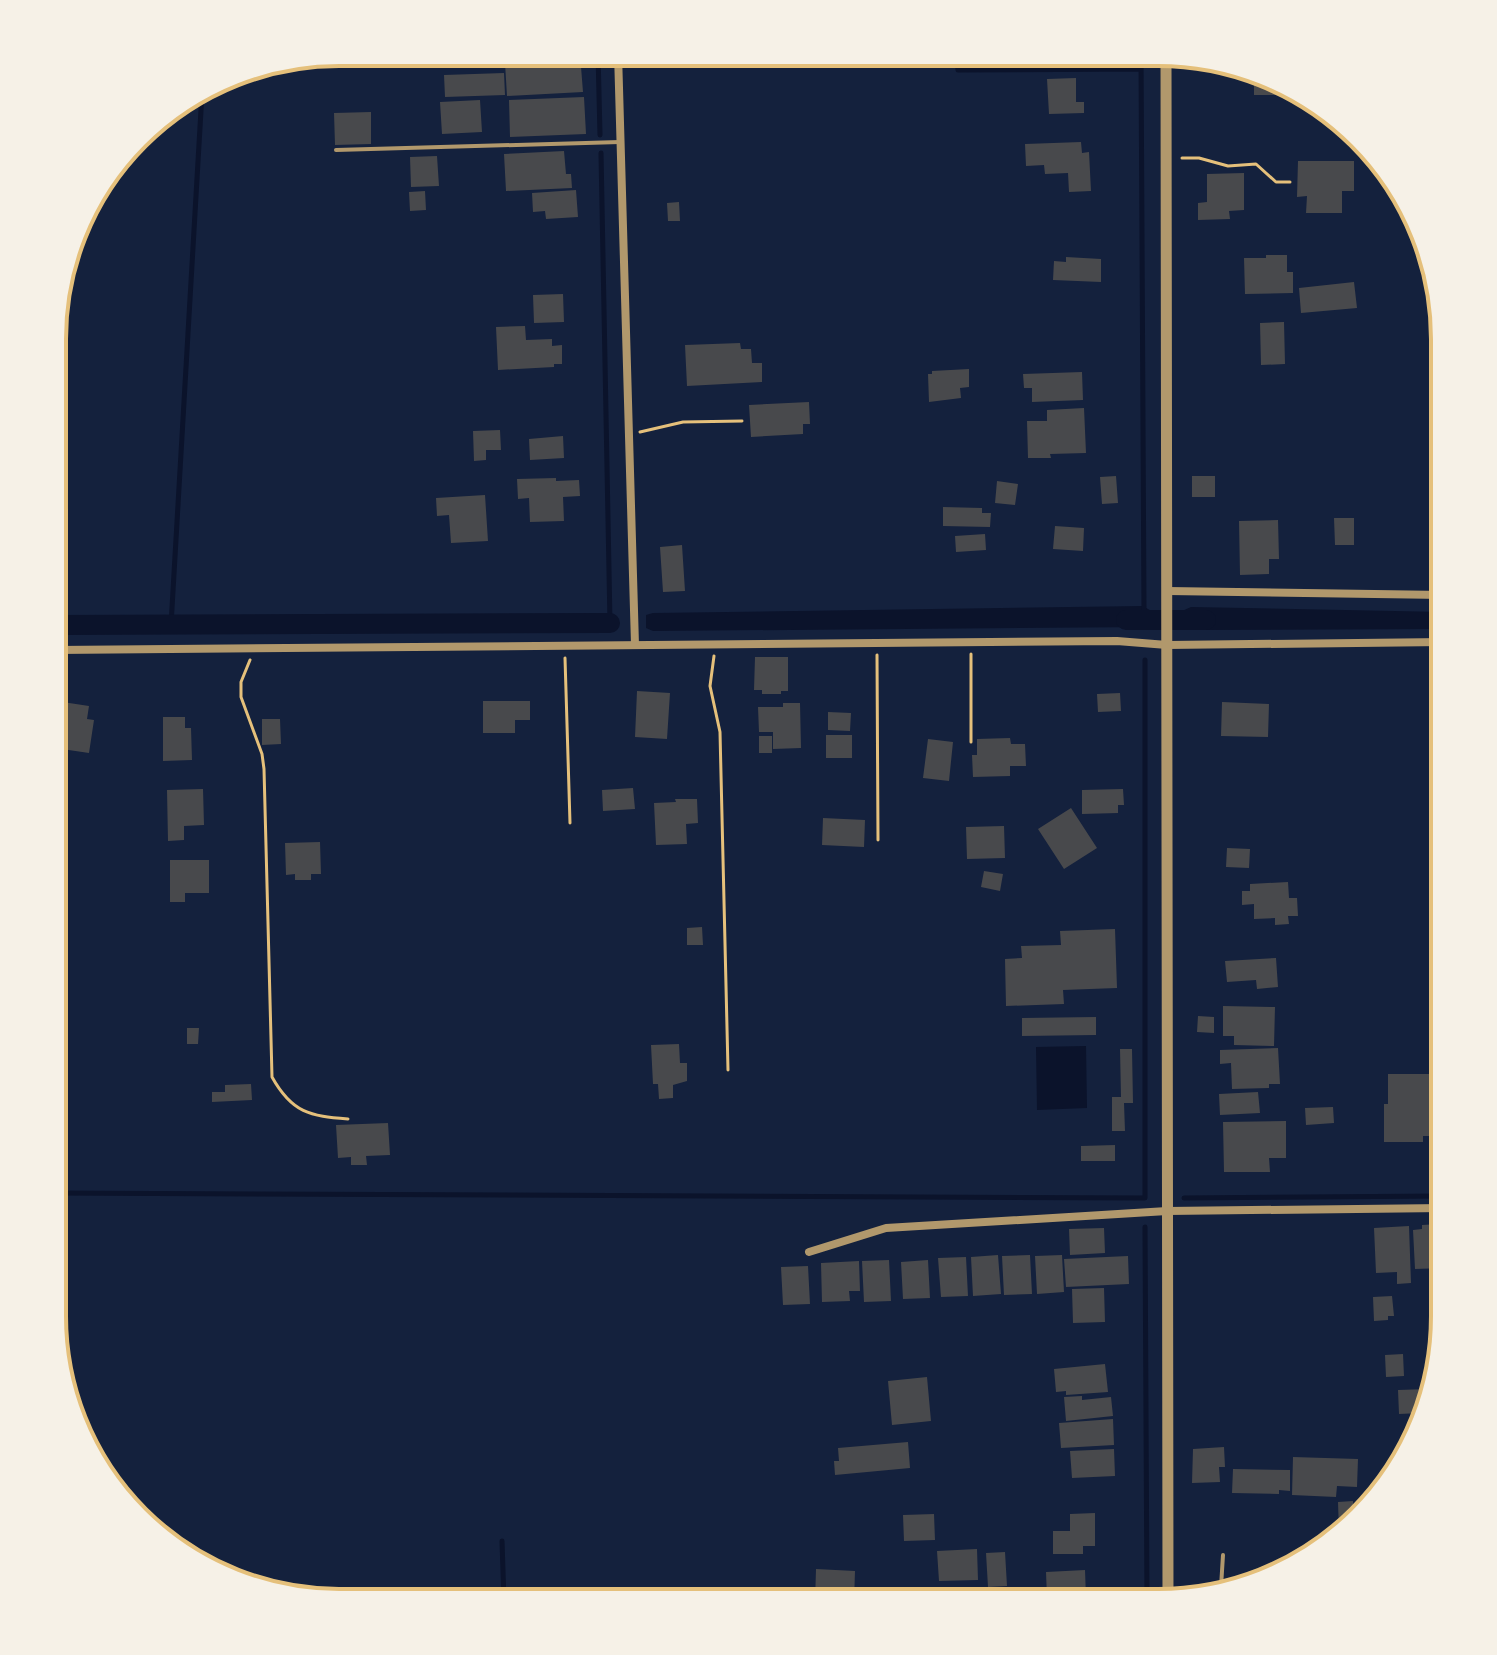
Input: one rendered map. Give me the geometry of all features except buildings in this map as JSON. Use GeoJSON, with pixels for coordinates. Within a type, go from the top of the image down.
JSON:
{"type":"FeatureCollection","features":[{"type":"Feature","properties":{"kind":"street"},"geometry":{"type":"LineString","coordinates":[[618,66],[635,645]]}},
{"type":"Feature","properties":{"kind":"street"},"geometry":{"type":"LineString","coordinates":[[1166,66],[1168,1588]]}},
{"type":"Feature","properties":{"kind":"street"},"geometry":{"type":"LineString","coordinates":[[1168,594],[1430,595]]}},
{"type":"Feature","properties":{"kind":"street"},"geometry":{"type":"LineString","coordinates":[[66,650],[1167,639],[1430,642]]}},
{"type":"Feature","properties":{"kind":"street"},"geometry":{"type":"LineString","coordinates":[[809,1252],[886,1228],[1167,1211],[1430,1208]]}},
{"type":"Feature","properties":{"kind":"lane"},"geometry":{"type":"LineString","coordinates":[[336,150],[620,142]]}},
{"type":"Feature","properties":{"kind":"lane"},"geometry":{"type":"LineString","coordinates":[[1221,1581],[1223,1555]]}},
{"type":"Feature","properties":{"kind":"path"},"geometry":{"type":"LineString","coordinates":[[1166,158],[1199,158],[1228,166],[1256,164],[1276,182],[1290,182]]}},
{"type":"Feature","properties":{"kind":"path"},"geometry":{"type":"LineString","coordinates":[[628,433],[683,422],[742,421]]}},
{"type":"Feature","properties":{"kind":"path"},"geometry":{"type":"LineString","coordinates":[[971,742],[972,642]]}},
{"type":"Feature","properties":{"kind":"path"},"geometry":{"type":"LineString","coordinates":[[877,643],[878,840]]}},
{"type":"Feature","properties":{"kind":"path"},"geometry":{"type":"LineString","coordinates":[[715,644],[710,686],[720,732],[728,1070]]}},
{"type":"Feature","properties":{"kind":"path"},"geometry":{"type":"LineString","coordinates":[[565,646],[570,823]]}},
{"type":"Feature","properties":{"kind":"path"},"geometry":{"type":"LineString","coordinates":[[254,649],[240,689],[264,769],[272,1077],[283,1096],[313,1117],[348,1119]]}},
{"type":"Feature","properties":{"kind":"water"},"geometry":{"type":"Polygon","coordinates":[[[1143,606],[1153,612],[1153,627],[653,631],[646,628],[646,615],[653,613],[1143,606]]]}},
{"type":"Feature","properties":{"kind":"water"},"geometry":{"type":"Polygon","coordinates":[[[1191,607],[1430,612],[1430,629],[1193,630],[1182,626],[1182,611],[1191,607]]]}},
{"type":"Feature","properties":{"kind":"water"},"geometry":{"type":"Polygon","coordinates":[[[1086,1046],[1087,1108],[1037,1110],[1036,1047],[1086,1046]]]}},
{"type":"Feature","properties":{"kind":"waterway"},"geometry":{"type":"LineString","coordinates":[[598,66],[600,135]]}},
{"type":"Feature","properties":{"kind":"waterway"},"geometry":{"type":"LineString","coordinates":[[958,66],[958,70],[1141,69]]}},
{"type":"Feature","properties":{"kind":"waterway"},"geometry":{"type":"LineString","coordinates":[[1141,66],[1144,613]]}},
{"type":"Feature","properties":{"kind":"waterway"},"geometry":{"type":"LineString","coordinates":[[171,625],[201,104]]}},
{"type":"Feature","properties":{"kind":"waterway"},"geometry":{"type":"LineString","coordinates":[[601,153],[610,623]]}},
{"type":"Feature","properties":{"kind":"waterway"},"geometry":{"type":"LineString","coordinates":[[1126,620],[1206,620]]}},
{"type":"Feature","properties":{"kind":"waterway"},"geometry":{"type":"LineString","coordinates":[[66,625],[610,623]]}},
{"type":"Feature","properties":{"kind":"waterway"},"geometry":{"type":"LineString","coordinates":[[67,1193],[1145,1198],[1145,660]]}},
{"type":"Feature","properties":{"kind":"waterway"},"geometry":{"type":"LineString","coordinates":[[1184,1198],[1430,1196]]}},
{"type":"Feature","properties":{"kind":"waterway"},"geometry":{"type":"LineString","coordinates":[[1145,1227],[1147,1588]]}},
{"type":"Feature","properties":{"kind":"waterway"},"geometry":{"type":"LineString","coordinates":[[502,1541],[504,1588]]}}]}
